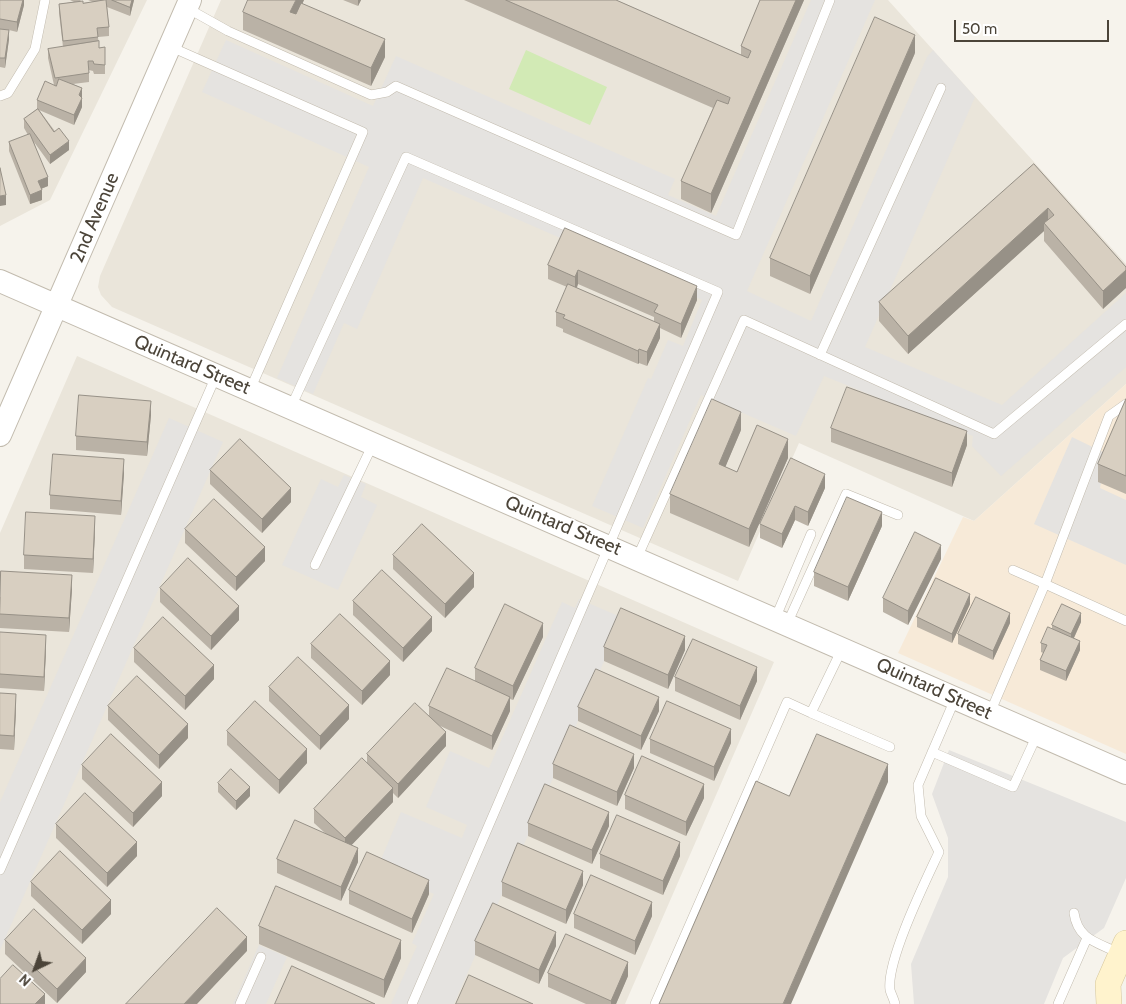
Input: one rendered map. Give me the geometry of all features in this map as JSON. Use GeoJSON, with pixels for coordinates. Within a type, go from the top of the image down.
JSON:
{"type":"FeatureCollection","features":[{"type":"Feature","properties":{"kind":"main road"},"geometry":{"type":"LineString","coordinates":[[1109,1004],[1108,984],[1124,949]]}},
{"type":"Feature","properties":{"kind":"street","name":"2nd Avenue"},"geometry":{"type":"LineString","coordinates":[[0,435],[169,46],[185,3]]}},
{"type":"Feature","properties":{"kind":"street","name":"Quintard Street"},"geometry":{"type":"LineString","coordinates":[[0,282],[637,558],[1126,773]]}},
{"type":"Feature","properties":{"kind":"lane"},"geometry":{"type":"LineString","coordinates":[[0,96],[8,93],[35,49],[45,0]]}},
{"type":"Feature","properties":{"kind":"lane"},"geometry":{"type":"LineString","coordinates":[[185,3],[228,31],[371,95],[388,92],[396,86],[736,235],[830,0]]}},
{"type":"Feature","properties":{"kind":"lane"},"geometry":{"type":"LineString","coordinates":[[169,46],[363,132],[250,390]]}},
{"type":"Feature","properties":{"kind":"lane"},"geometry":{"type":"LineString","coordinates":[[820,355],[941,88]]}},
{"type":"Feature","properties":{"kind":"lane"},"geometry":{"type":"LineString","coordinates":[[290,409],[406,157],[718,292],[412,1004]]}},
{"type":"Feature","properties":{"kind":"lane"},"geometry":{"type":"LineString","coordinates":[[637,558],[744,320],[994,434],[1126,324]]}},
{"type":"Feature","properties":{"kind":"lane"},"geometry":{"type":"LineString","coordinates":[[0,870],[216,375]]}},
{"type":"Feature","properties":{"kind":"lane"},"geometry":{"type":"LineString","coordinates":[[990,714],[1044,584],[1109,416],[1126,404]]}},
{"type":"Feature","properties":{"kind":"lane"},"geometry":{"type":"LineString","coordinates":[[316,565],[373,444]]}},
{"type":"Feature","properties":{"kind":"lane"},"geometry":{"type":"LineString","coordinates":[[781,622],[846,494],[898,515]]}},
{"type":"Feature","properties":{"kind":"lane"},"geometry":{"type":"LineString","coordinates":[[781,622],[811,534]]}},
{"type":"Feature","properties":{"kind":"lane"},"geometry":{"type":"LineString","coordinates":[[1013,570],[1126,621]]}},
{"type":"Feature","properties":{"kind":"lane"},"geometry":{"type":"LineString","coordinates":[[811,714],[842,649]]}},
{"type":"Feature","properties":{"kind":"lane"},"geometry":{"type":"LineString","coordinates":[[896,1004],[890,989],[894,961],[918,897],[939,852],[921,816],[918,785],[955,699]]}},
{"type":"Feature","properties":{"kind":"lane"},"geometry":{"type":"LineString","coordinates":[[655,1004],[787,702],[890,747]]}},
{"type":"Feature","properties":{"kind":"lane"},"geometry":{"type":"LineString","coordinates":[[932,752],[1013,787],[1037,734]]}},
{"type":"Feature","properties":{"kind":"lane"},"geometry":{"type":"LineString","coordinates":[[1074,913],[1080,932],[1087,938],[1124,949]]}},
{"type":"Feature","properties":{"kind":"lane"},"geometry":{"type":"LineString","coordinates":[[1058,1004],[1087,938]]}},
{"type":"Feature","properties":{"kind":"lane"},"geometry":{"type":"LineString","coordinates":[[240,1004],[261,957]]}},
{"type":"Feature","properties":{"kind":"shaded area"},"geometry":{"type":"Polygon","coordinates":[[[0,0],[147,0],[50,200],[0,226],[0,0]]]}},
{"type":"Feature","properties":{"kind":"shaded area"},"geometry":{"type":"Polygon","coordinates":[[[221,0],[888,0],[1126,264],[1126,384],[974,521],[799,443],[738,581],[112,307],[101,295],[98,287],[100,276],[221,0]]]}},
{"type":"Feature","properties":{"kind":"shaded area"},"geometry":{"type":"Polygon","coordinates":[[[811,0],[875,0],[747,291],[811,321],[927,57],[933,50],[975,97],[865,347],[1002,405],[1126,293],[1126,367],[1001,476],[972,446],[973,436],[824,376],[796,436],[701,395],[643,528],[592,506],[648,378],[651,379],[668,340],[683,346],[702,300],[423,178],[357,329],[344,323],[313,394],[277,378],[369,167],[202,92],[226,40],[373,106],[396,56],[675,179],[668,195],[716,216],[811,0]]]}},
{"type":"Feature","properties":{"kind":"shaded area"},"geometry":{"type":"Polygon","coordinates":[[[77,356],[774,662],[625,1004],[0,1004],[0,533],[77,356]]]}},
{"type":"Feature","properties":{"kind":"shaded area"},"geometry":{"type":"Polygon","coordinates":[[[1126,384],[1126,754],[898,653],[963,517],[974,521],[1126,384]]]}},
{"type":"Feature","properties":{"kind":"shaded area"},"geometry":{"type":"Polygon","coordinates":[[[169,418],[223,442],[0,950],[0,802],[169,418]]]}},
{"type":"Feature","properties":{"kind":"shaded area"},"geometry":{"type":"Polygon","coordinates":[[[1072,437],[1107,454],[1100,488],[1126,500],[1126,565],[1034,524],[1072,437]]]}},
{"type":"Feature","properties":{"kind":"shaded area"},"geometry":{"type":"Polygon","coordinates":[[[344,475],[366,484],[361,497],[377,505],[338,590],[282,565],[321,479],[338,487],[344,475]]]}},
{"type":"Feature","properties":{"kind":"shaded area"},"geometry":{"type":"Polygon","coordinates":[[[579,599],[623,618],[454,1004],[391,1004],[417,946],[412,943],[434,894],[377,869],[401,812],[462,838],[467,825],[426,807],[450,751],[489,768],[562,602],[575,608],[579,599]]]}},
{"type":"Feature","properties":{"kind":"shaded area"},"geometry":{"type":"Polygon","coordinates":[[[949,750],[1126,822],[1126,878],[1104,928],[1063,958],[1044,1004],[914,1004],[911,964],[948,877],[948,838],[932,794],[949,750]]]}},
{"type":"Feature","properties":{"kind":"shaded area"},"geometry":{"type":"Polygon","coordinates":[[[259,945],[287,957],[266,1004],[233,1004],[259,945]]]}},
{"type":"Feature","properties":{"kind":"green space"},"geometry":{"type":"Polygon","coordinates":[[[526,50],[607,87],[590,125],[509,89],[526,50]]]}},
{"type":"Feature","properties":{"kind":"building"},"geometry":{"type":"Polygon","coordinates":[[[0,0],[23,0],[17,22],[0,19],[0,0]]]}},
{"type":"Feature","properties":{"kind":"building"},"geometry":{"type":"Polygon","coordinates":[[[106,0],[109,27],[97,28],[98,37],[63,41],[59,4],[106,0]]]}},
{"type":"Feature","properties":{"kind":"building"},"geometry":{"type":"Polygon","coordinates":[[[112,0],[132,0],[130,7],[112,0]]]}},
{"type":"Feature","properties":{"kind":"building"},"geometry":{"type":"Polygon","coordinates":[[[248,0],[296,0],[290,12],[296,14],[301,3],[385,39],[371,68],[243,12],[248,0]]]}},
{"type":"Feature","properties":{"kind":"building"},"geometry":{"type":"Polygon","coordinates":[[[506,0],[616,0],[748,58],[751,51],[741,46],[760,0],[796,0],[711,194],[681,181],[717,100],[728,104],[730,98],[506,0]]]}},
{"type":"Feature","properties":{"kind":"building"},"geometry":{"type":"Polygon","coordinates":[[[875,17],[915,35],[810,276],[770,258],[875,17]]]}},
{"type":"Feature","properties":{"kind":"building"},"geometry":{"type":"Polygon","coordinates":[[[0,29],[9,30],[5,58],[0,58],[0,29]]]}},
{"type":"Feature","properties":{"kind":"building"},"geometry":{"type":"Polygon","coordinates":[[[99,41],[99,48],[105,47],[105,65],[94,64],[93,61],[88,61],[89,73],[55,78],[48,49],[99,41]]]}},
{"type":"Feature","properties":{"kind":"building"},"geometry":{"type":"Polygon","coordinates":[[[59,79],[82,88],[79,95],[82,98],[74,115],[37,100],[45,81],[56,86],[59,79]]]}},
{"type":"Feature","properties":{"kind":"building"},"geometry":{"type":"Polygon","coordinates":[[[38,109],[54,132],[59,128],[69,141],[50,155],[24,119],[38,109]]]}},
{"type":"Feature","properties":{"kind":"building"},"geometry":{"type":"Polygon","coordinates":[[[30,134],[48,177],[38,181],[42,190],[30,195],[9,142],[30,134]]]}},
{"type":"Feature","properties":{"kind":"building"},"geometry":{"type":"Polygon","coordinates":[[[1034,164],[1126,267],[1126,270],[1103,291],[1044,223],[1054,215],[1048,208],[908,336],[879,302],[1034,164]]]}},
{"type":"Feature","properties":{"kind":"building"},"geometry":{"type":"Polygon","coordinates":[[[0,168],[6,195],[0,196],[0,168]]]}},
{"type":"Feature","properties":{"kind":"building"},"geometry":{"type":"Polygon","coordinates":[[[565,228],[697,286],[681,324],[654,312],[658,305],[578,270],[575,277],[548,265],[565,228]]]}},
{"type":"Feature","properties":{"kind":"building"},"geometry":{"type":"Polygon","coordinates":[[[568,284],[660,324],[647,352],[639,349],[638,351],[563,318],[565,315],[556,312],[568,284]]]}},
{"type":"Feature","properties":{"kind":"building"},"geometry":{"type":"Polygon","coordinates":[[[847,387],[967,431],[952,473],[831,428],[847,387]]]}},
{"type":"Feature","properties":{"kind":"building"},"geometry":{"type":"Polygon","coordinates":[[[79,395],[151,401],[147,442],[76,436],[79,395]]]}},
{"type":"Feature","properties":{"kind":"building"},"geometry":{"type":"Polygon","coordinates":[[[712,399],[741,412],[719,464],[737,472],[757,425],[788,439],[749,529],[670,494],[712,399]]]}},
{"type":"Feature","properties":{"kind":"building"},"geometry":{"type":"Polygon","coordinates":[[[1126,399],[1126,476],[1098,464],[1126,399]]]}},
{"type":"Feature","properties":{"kind":"building"},"geometry":{"type":"Polygon","coordinates":[[[240,439],[291,488],[262,519],[210,470],[240,439]]]}},
{"type":"Feature","properties":{"kind":"building"},"geometry":{"type":"Polygon","coordinates":[[[53,454],[124,459],[121,501],[50,495],[53,454]]]}},
{"type":"Feature","properties":{"kind":"building"},"geometry":{"type":"Polygon","coordinates":[[[791,458],[825,474],[808,512],[795,506],[782,534],[760,524],[791,458]]]}},
{"type":"Feature","properties":{"kind":"building"},"geometry":{"type":"Polygon","coordinates":[[[847,497],[882,512],[848,587],[814,572],[847,497]]]}},
{"type":"Feature","properties":{"kind":"building"},"geometry":{"type":"Polygon","coordinates":[[[214,499],[265,547],[236,577],[185,529],[214,499]]]}},
{"type":"Feature","properties":{"kind":"building"},"geometry":{"type":"Polygon","coordinates":[[[26,512],[95,516],[93,559],[24,555],[26,512]]]}},
{"type":"Feature","properties":{"kind":"building"},"geometry":{"type":"Polygon","coordinates":[[[422,524],[474,573],[445,604],[393,555],[422,524]]]}},
{"type":"Feature","properties":{"kind":"building"},"geometry":{"type":"Polygon","coordinates":[[[915,532],[941,545],[908,611],[883,598],[915,532]]]}},
{"type":"Feature","properties":{"kind":"building"},"geometry":{"type":"Polygon","coordinates":[[[188,558],[239,606],[211,636],[160,588],[188,558]]]}},
{"type":"Feature","properties":{"kind":"building"},"geometry":{"type":"Polygon","coordinates":[[[382,570],[432,617],[403,648],[353,601],[382,570]]]}},
{"type":"Feature","properties":{"kind":"building"},"geometry":{"type":"Polygon","coordinates":[[[1,571],[72,575],[69,618],[0,614],[1,571]]]}},
{"type":"Feature","properties":{"kind":"building"},"geometry":{"type":"Polygon","coordinates":[[[936,578],[970,594],[952,634],[917,617],[936,578]]]}},
{"type":"Feature","properties":{"kind":"building"},"geometry":{"type":"Polygon","coordinates":[[[976,597],[1010,613],[993,651],[958,634],[976,597]]]}},
{"type":"Feature","properties":{"kind":"building"},"geometry":{"type":"Polygon","coordinates":[[[505,604],[543,623],[513,686],[475,668],[505,604]]]}},
{"type":"Feature","properties":{"kind":"building"},"geometry":{"type":"Polygon","coordinates":[[[1062,604],[1081,613],[1071,634],[1052,625],[1062,604]]]}},
{"type":"Feature","properties":{"kind":"building"},"geometry":{"type":"Polygon","coordinates":[[[621,608],[685,636],[668,675],[604,647],[621,608]]]}},
{"type":"Feature","properties":{"kind":"building"},"geometry":{"type":"Polygon","coordinates":[[[340,614],[390,661],[362,691],[311,644],[340,614]]]}},
{"type":"Feature","properties":{"kind":"building"},"geometry":{"type":"Polygon","coordinates":[[[163,617],[214,665],[185,696],[134,648],[163,617]]]}},
{"type":"Feature","properties":{"kind":"building"},"geometry":{"type":"Polygon","coordinates":[[[1048,627],[1080,641],[1066,671],[1040,660],[1047,645],[1041,643],[1048,627]]]}},
{"type":"Feature","properties":{"kind":"building"},"geometry":{"type":"Polygon","coordinates":[[[0,632],[46,635],[44,677],[0,674],[0,632]]]}},
{"type":"Feature","properties":{"kind":"building"},"geometry":{"type":"Polygon","coordinates":[[[693,639],[757,667],[740,706],[675,677],[693,639]]]}},
{"type":"Feature","properties":{"kind":"building"},"geometry":{"type":"Polygon","coordinates":[[[298,657],[349,705],[320,736],[269,687],[298,657]]]}},
{"type":"Feature","properties":{"kind":"building"},"geometry":{"type":"Polygon","coordinates":[[[447,668],[510,697],[492,736],[429,706],[447,668]]]}},
{"type":"Feature","properties":{"kind":"building"},"geometry":{"type":"Polygon","coordinates":[[[596,669],[659,697],[641,736],[578,707],[596,669]]]}},
{"type":"Feature","properties":{"kind":"building"},"geometry":{"type":"Polygon","coordinates":[[[137,676],[188,724],[159,755],[108,706],[137,676]]]}},
{"type":"Feature","properties":{"kind":"building"},"geometry":{"type":"Polygon","coordinates":[[[0,693],[16,694],[14,736],[0,735],[0,693]]]}},
{"type":"Feature","properties":{"kind":"building"},"geometry":{"type":"Polygon","coordinates":[[[255,701],[307,749],[279,780],[227,731],[255,701]]]}},
{"type":"Feature","properties":{"kind":"building"},"geometry":{"type":"Polygon","coordinates":[[[667,701],[731,729],[714,767],[650,739],[667,701]]]}},
{"type":"Feature","properties":{"kind":"building"},"geometry":{"type":"Polygon","coordinates":[[[415,703],[446,732],[398,784],[367,754],[415,703]]]}},
{"type":"Feature","properties":{"kind":"building"},"geometry":{"type":"Polygon","coordinates":[[[570,725],[634,754],[617,792],[553,764],[570,725]]]}},
{"type":"Feature","properties":{"kind":"building"},"geometry":{"type":"Polygon","coordinates":[[[111,734],[162,782],[133,813],[82,765],[111,734]]]}},
{"type":"Feature","properties":{"kind":"building"},"geometry":{"type":"Polygon","coordinates":[[[817,734],[888,764],[783,1004],[659,1004],[756,781],[789,796],[817,734]]]}},
{"type":"Feature","properties":{"kind":"building"},"geometry":{"type":"Polygon","coordinates":[[[642,756],[704,784],[686,822],[625,795],[642,756]]]}},
{"type":"Feature","properties":{"kind":"building"},"geometry":{"type":"Polygon","coordinates":[[[362,758],[393,788],[345,838],[314,809],[362,758]]]}},
{"type":"Feature","properties":{"kind":"building"},"geometry":{"type":"Polygon","coordinates":[[[231,769],[250,787],[236,801],[218,783],[231,769]]]}},
{"type":"Feature","properties":{"kind":"building"},"geometry":{"type":"Polygon","coordinates":[[[545,784],[609,812],[592,850],[528,823],[545,784]]]}},
{"type":"Feature","properties":{"kind":"building"},"geometry":{"type":"Polygon","coordinates":[[[85,793],[137,842],[107,873],[56,824],[85,793]]]}},
{"type":"Feature","properties":{"kind":"building"},"geometry":{"type":"Polygon","coordinates":[[[617,815],[680,842],[663,881],[600,854],[617,815]]]}},
{"type":"Feature","properties":{"kind":"building"},"geometry":{"type":"Polygon","coordinates":[[[295,820],[358,848],[341,887],[277,859],[295,820]]]}},
{"type":"Feature","properties":{"kind":"building"},"geometry":{"type":"Polygon","coordinates":[[[518,843],[583,871],[566,910],[502,882],[518,843]]]}},
{"type":"Feature","properties":{"kind":"building"},"geometry":{"type":"Polygon","coordinates":[[[60,851],[111,900],[82,930],[31,882],[60,851]]]}},
{"type":"Feature","properties":{"kind":"building"},"geometry":{"type":"Polygon","coordinates":[[[367,852],[429,880],[412,919],[349,890],[367,852]]]}},
{"type":"Feature","properties":{"kind":"building"},"geometry":{"type":"Polygon","coordinates":[[[591,875],[652,902],[635,941],[574,914],[591,875]]]}},
{"type":"Feature","properties":{"kind":"building"},"geometry":{"type":"Polygon","coordinates":[[[276,886],[401,940],[384,980],[259,926],[276,886]]]}},
{"type":"Feature","properties":{"kind":"building"},"geometry":{"type":"Polygon","coordinates":[[[493,903],[556,932],[539,970],[475,941],[493,903]]]}},
{"type":"Feature","properties":{"kind":"building"},"geometry":{"type":"Polygon","coordinates":[[[217,908],[247,937],[184,1004],[126,1004],[217,908]]]}},
{"type":"Feature","properties":{"kind":"building"},"geometry":{"type":"Polygon","coordinates":[[[34,909],[86,958],[57,989],[5,940],[34,909]]]}},
{"type":"Feature","properties":{"kind":"building"},"geometry":{"type":"Polygon","coordinates":[[[566,934],[628,962],[611,1001],[548,973],[566,934]]]}},
{"type":"Feature","properties":{"kind":"building"},"geometry":{"type":"Polygon","coordinates":[[[13,965],[45,994],[35,1004],[0,1004],[0,979],[13,965]]]}},
{"type":"Feature","properties":{"kind":"building"},"geometry":{"type":"Polygon","coordinates":[[[292,966],[375,1004],[275,1004],[292,966]]]}},
{"type":"Feature","properties":{"kind":"building"},"geometry":{"type":"Polygon","coordinates":[[[469,975],[533,1004],[456,1004],[469,975]]]}}]}
